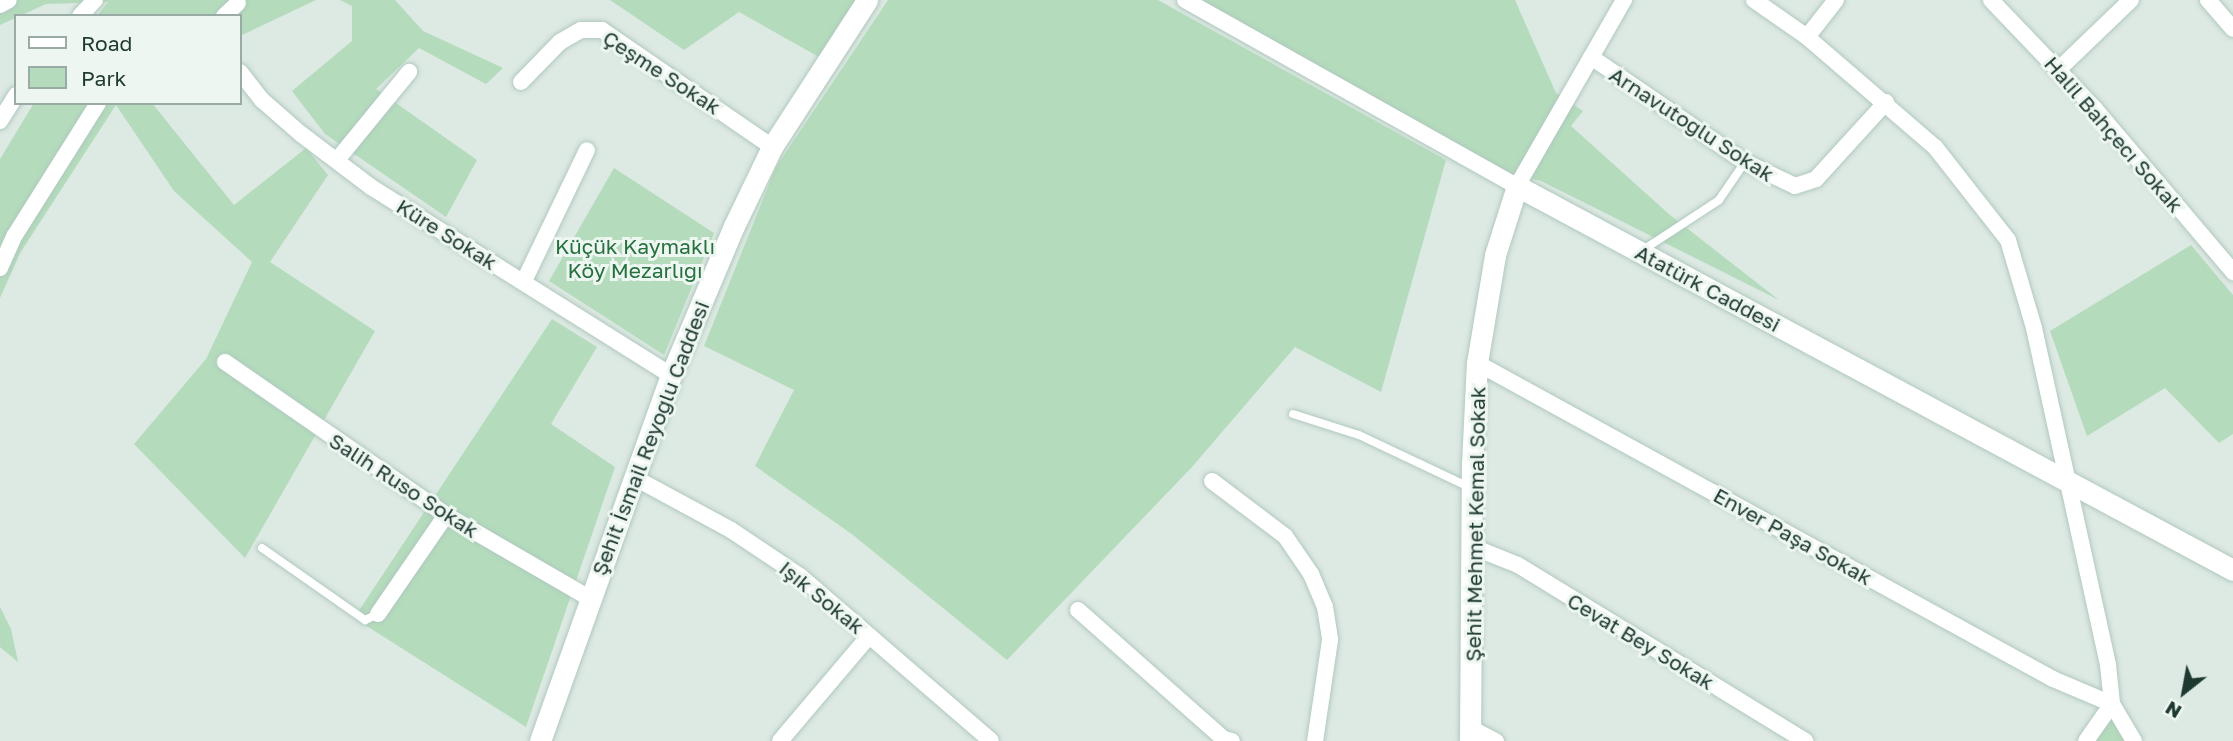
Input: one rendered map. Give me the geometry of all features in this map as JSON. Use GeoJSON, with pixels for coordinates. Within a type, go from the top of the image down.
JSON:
{"type":"FeatureCollection","features":[{"type":"Feature","properties":{"kind":"street"},"geometry":{"type":"LineString","coordinates":[[0,5],[9,0]]}},
{"type":"Feature","properties":{"kind":"street"},"geometry":{"type":"LineString","coordinates":[[82,14],[95,0]]}},
{"type":"Feature","properties":{"kind":"street","name":"Şehit İsmail Reyoğlu Caddesi"},"geometry":{"type":"LineString","coordinates":[[540,741],[671,375],[772,147],[867,0]]}},
{"type":"Feature","properties":{"kind":"street","name":"Atatürk Caddesi"},"geometry":{"type":"LineString","coordinates":[[1185,0],[1517,186],[2233,570]]}},
{"type":"Feature","properties":{"kind":"street"},"geometry":{"type":"LineString","coordinates":[[1517,186],[1625,0]]}},
{"type":"Feature","properties":{"kind":"street"},"geometry":{"type":"LineString","coordinates":[[1754,0],[1807,37],[1886,102],[1960,174],[2008,240],[2034,328],[2108,664],[2112,704],[2134,741]]}},
{"type":"Feature","properties":{"kind":"street"},"geometry":{"type":"LineString","coordinates":[[1807,37],[1836,0]]}},
{"type":"Feature","properties":{"kind":"street","name":"Halil Bahçecı Sokak"},"geometry":{"type":"LineString","coordinates":[[1991,0],[2058,70],[2233,272]]}},
{"type":"Feature","properties":{"kind":"street"},"geometry":{"type":"LineString","coordinates":[[2058,70],[2131,0]]}},
{"type":"Feature","properties":{"kind":"street"},"geometry":{"type":"LineString","coordinates":[[2208,0],[2233,29]]}},
{"type":"Feature","properties":{"kind":"street"},"geometry":{"type":"LineString","coordinates":[[225,14],[238,3]]}},
{"type":"Feature","properties":{"kind":"street","name":"Çeşme Sokak"},"geometry":{"type":"LineString","coordinates":[[520,82],[560,42],[580,30],[602,30],[772,147]]}},
{"type":"Feature","properties":{"kind":"street","name":"Arnavutoğlu Sokak"},"geometry":{"type":"LineString","coordinates":[[1591,57],[1745,162],[1785,184],[1809,183],[1886,102]]}},
{"type":"Feature","properties":{"kind":"street"},"geometry":{"type":"LineString","coordinates":[[337,160],[409,72]]}},
{"type":"Feature","properties":{"kind":"street","name":"Küre Sokak"},"geometry":{"type":"LineString","coordinates":[[242,75],[262,100],[371,187],[671,375]]}},
{"type":"Feature","properties":{"kind":"street"},"geometry":{"type":"LineString","coordinates":[[0,121],[14,99]]}},
{"type":"Feature","properties":{"kind":"street"},"geometry":{"type":"LineString","coordinates":[[0,268],[15,235],[97,105]]}},
{"type":"Feature","properties":{"kind":"street"},"geometry":{"type":"LineString","coordinates":[[524,281],[587,150]]}},
{"type":"Feature","properties":{"kind":"street","name":"Şehit Mehmet Kemal Sokak"},"geometry":{"type":"LineString","coordinates":[[1471,735],[1472,488],[1477,363],[1495,255],[1517,186]]}},
{"type":"Feature","properties":{"kind":"street","name":"Salih Ruso Sokak"},"geometry":{"type":"LineString","coordinates":[[225,362],[446,515],[589,598]]}},
{"type":"Feature","properties":{"kind":"street","name":"Enver Paşa Sokak"},"geometry":{"type":"LineString","coordinates":[[1477,363],[2053,680],[2112,704]]}},
{"type":"Feature","properties":{"kind":"street","name":"Işık Sokak"},"geometry":{"type":"LineString","coordinates":[[635,478],[731,530],[800,576],[991,741]]}},
{"type":"Feature","properties":{"kind":"street"},"geometry":{"type":"LineString","coordinates":[[1212,481],[1285,536],[1311,574],[1325,607],[1330,640],[1314,741]]}},
{"type":"Feature","properties":{"kind":"street"},"geometry":{"type":"LineString","coordinates":[[378,614],[446,515]]}},
{"type":"Feature","properties":{"kind":"street","name":"Cevat Bey Sokak"},"geometry":{"type":"LineString","coordinates":[[1473,547],[1518,565],[1805,741]]}},
{"type":"Feature","properties":{"kind":"street"},"geometry":{"type":"LineString","coordinates":[[1077,610],[1226,740]]}},
{"type":"Feature","properties":{"kind":"street"},"geometry":{"type":"LineString","coordinates":[[780,741],[869,636]]}},
{"type":"Feature","properties":{"kind":"street"},"geometry":{"type":"LineString","coordinates":[[2086,741],[2112,704]]}},
{"type":"Feature","properties":{"kind":"street"},"geometry":{"type":"LineString","coordinates":[[1471,735],[1496,741]]}},
{"type":"Feature","properties":{"kind":"lane"},"geometry":{"type":"LineString","coordinates":[[1640,252],[1719,200],[1745,162]]}},
{"type":"Feature","properties":{"kind":"lane"},"geometry":{"type":"LineString","coordinates":[[1293,415],[1359,435],[1472,488]]}},
{"type":"Feature","properties":{"kind":"lane"},"geometry":{"type":"LineString","coordinates":[[262,548],[365,620],[378,614]]}},
{"type":"Feature","properties":{"kind":"green space"},"geometry":{"type":"Polygon","coordinates":[[[0,0],[316,0],[242,35],[242,14],[99,14],[108,2],[46,4],[24,14],[14,14],[14,19],[0,25],[0,0]]]}},
{"type":"Feature","properties":{"kind":"green space"},"geometry":{"type":"Polygon","coordinates":[[[340,0],[395,0],[423,31],[503,68],[486,84],[419,48],[376,89],[477,160],[446,217],[325,134],[292,91],[352,41],[352,6],[340,0]]]}},
{"type":"Feature","properties":{"kind":"green space"},"geometry":{"type":"Polygon","coordinates":[[[610,0],[856,0],[819,57],[739,12],[684,50],[610,0]]]}},
{"type":"Feature","properties":{"kind":"green space"},"geometry":{"type":"Polygon","coordinates":[[[888,0],[1158,0],[1446,160],[1381,392],[1295,347],[1192,467],[1007,660],[853,535],[755,466],[794,390],[704,346],[776,167],[888,0]]]}},
{"type":"Feature","properties":{"kind":"green space"},"geometry":{"type":"Polygon","coordinates":[[[1201,0],[1515,0],[1556,93],[1583,111],[1571,126],[1670,215],[1779,300],[1541,181],[1512,174],[1201,0]]]}},
{"type":"Feature","properties":{"kind":"green space"},"geometry":{"type":"Polygon","coordinates":[[[33,105],[116,105],[20,253],[0,298],[0,159],[33,105]]]}},
{"type":"Feature","properties":{"kind":"green space"},"geometry":{"type":"Polygon","coordinates":[[[116,105],[154,105],[234,205],[306,148],[328,175],[270,262],[375,331],[245,558],[134,444],[206,359],[252,262],[174,191],[116,105]]]}},
{"type":"Feature","properties":{"kind":"green space","name":"Küçük Kaymaklı Köy Mezarlığı"},"geometry":{"type":"Polygon","coordinates":[[[614,168],[714,233],[664,355],[549,281],[614,168]]]}},
{"type":"Feature","properties":{"kind":"green space"},"geometry":{"type":"Polygon","coordinates":[[[2191,245],[2233,295],[2233,434],[2219,443],[2165,388],[2087,436],[2050,331],[2191,245]]]}},
{"type":"Feature","properties":{"kind":"green space"},"geometry":{"type":"Polygon","coordinates":[[[552,319],[597,347],[551,424],[615,467],[526,727],[354,618],[552,319]]]}},
{"type":"Feature","properties":{"kind":"green space"},"geometry":{"type":"Polygon","coordinates":[[[0,607],[11,629],[18,662],[0,647],[0,607]]]}},
{"type":"Feature","properties":{"kind":"green space"},"geometry":{"type":"Polygon","coordinates":[[[2111,716],[2124,741],[2095,741],[2111,716]]]}}]}
